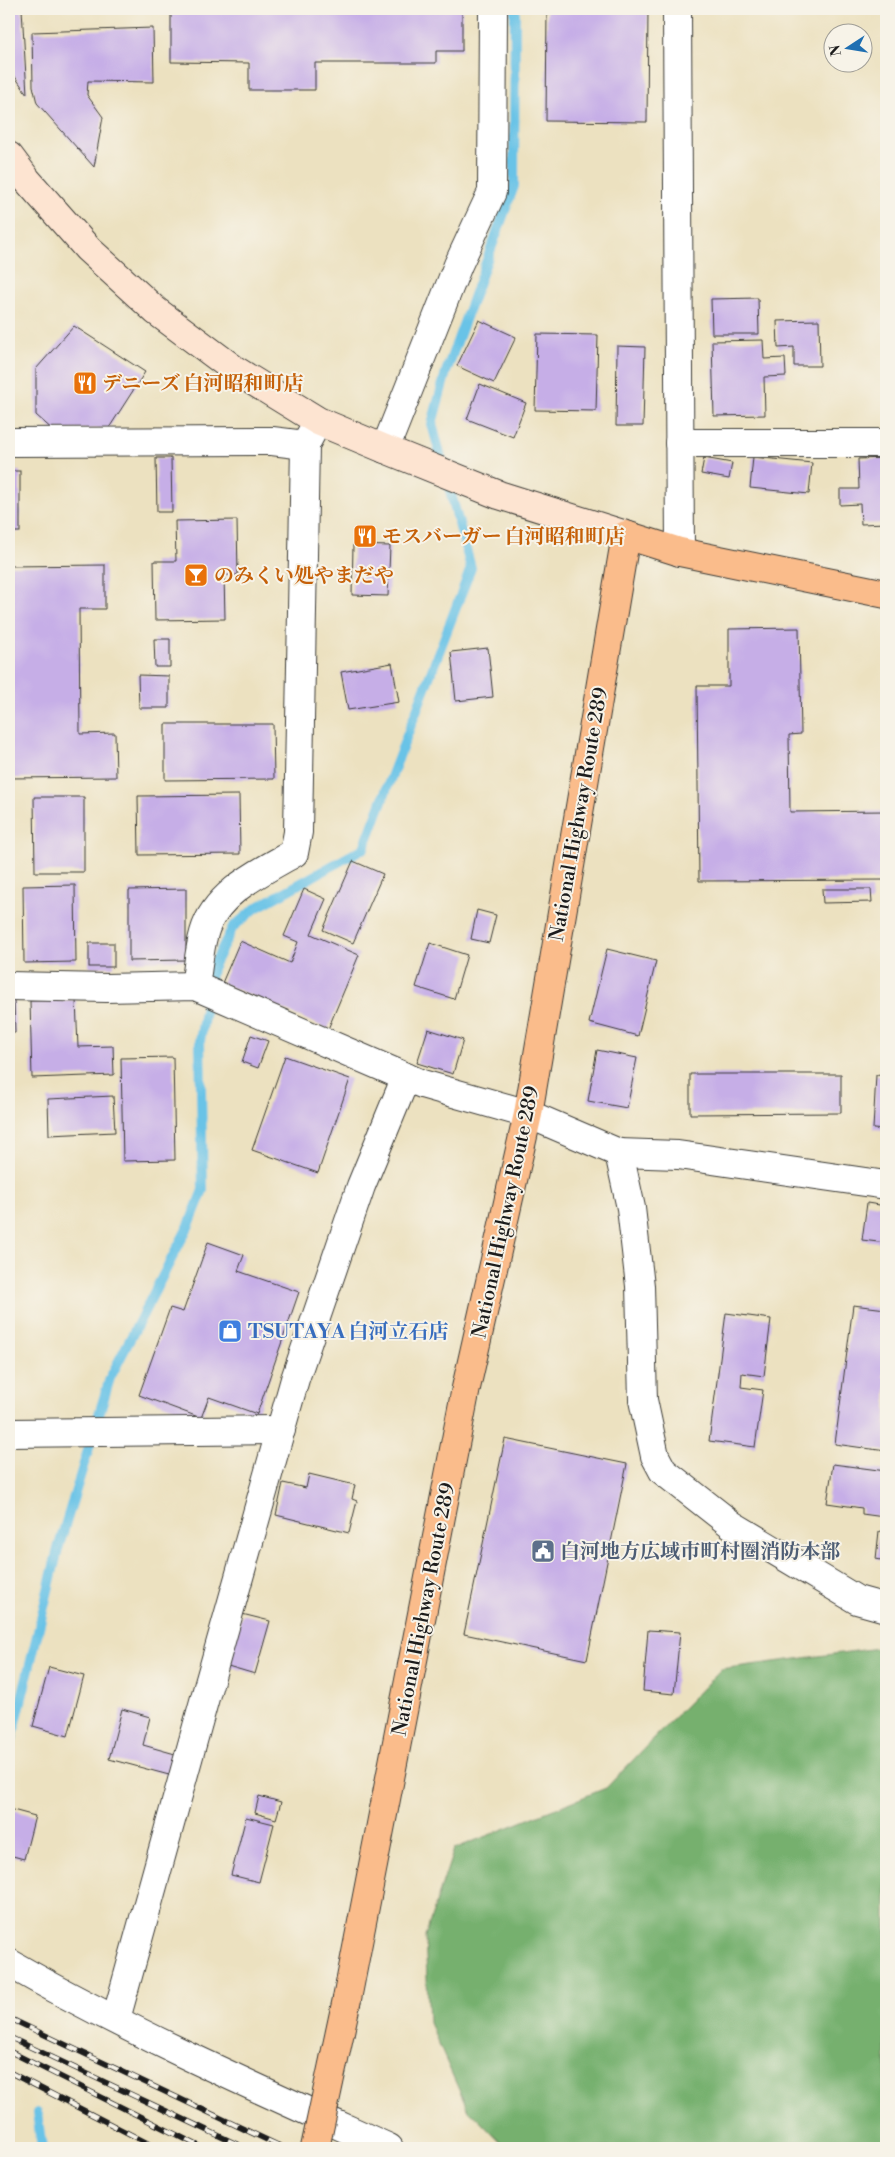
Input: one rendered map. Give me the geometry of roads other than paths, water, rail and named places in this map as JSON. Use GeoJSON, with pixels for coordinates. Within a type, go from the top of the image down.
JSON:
{"type":"FeatureCollection","features":[{"type":"Feature","properties":{"kind":"highway"},"geometry":{"type":"LineString","coordinates":[[626,535],[680,552],[886,594]]}},
{"type":"Feature","properties":{"kind":"highway","name":"National Highway Route 289"},"geometry":{"type":"LineString","coordinates":[[315,2148],[347,1999],[466,1388],[528,1114],[626,535]]}},
{"type":"Feature","properties":{"kind":"street"},"geometry":{"type":"LineString","coordinates":[[385,449],[458,265],[492,192],[493,9]]}},
{"type":"Feature","properties":{"kind":"street"},"geometry":{"type":"LineString","coordinates":[[677,9],[680,552]]}},
{"type":"Feature","properties":{"kind":"street"},"geometry":{"type":"LineString","coordinates":[[9,156],[27,180],[88,249],[156,311],[235,370],[318,421],[499,495],[626,535]]}},
{"type":"Feature","properties":{"kind":"street"},"geometry":{"type":"LineString","coordinates":[[195,986],[204,932],[214,909],[227,896],[294,853],[298,832],[305,445],[318,421]]}},
{"type":"Feature","properties":{"kind":"street"},"geometry":{"type":"LineString","coordinates":[[9,442],[272,441],[305,445]]}},
{"type":"Feature","properties":{"kind":"street"},"geometry":{"type":"LineString","coordinates":[[679,443],[886,443]]}},
{"type":"Feature","properties":{"kind":"street"},"geometry":{"type":"LineString","coordinates":[[9,986],[106,988],[195,986],[422,1084],[528,1114],[620,1153],[678,1155],[886,1185]]}},
{"type":"Feature","properties":{"kind":"street"},"geometry":{"type":"LineString","coordinates":[[116,2019],[295,1379],[361,1186],[406,1077]]}},
{"type":"Feature","properties":{"kind":"street"},"geometry":{"type":"LineString","coordinates":[[620,1153],[631,1208],[640,1286],[643,1400],[655,1456],[663,1472],[732,1525],[857,1600],[886,1608]]}},
{"type":"Feature","properties":{"kind":"street"},"geometry":{"type":"LineString","coordinates":[[9,1434],[281,1430]]}},
{"type":"Feature","properties":{"kind":"street"},"geometry":{"type":"LineString","coordinates":[[9,1963],[116,2019],[389,2148]]}},
{"type":"Feature","properties":{"kind":"waterway"},"geometry":{"type":"LineString","coordinates":[[9,1751],[58,1549],[110,1378],[189,1225],[203,1190],[200,1041],[212,968],[233,927],[256,908],[364,848],[471,568],[432,424],[446,372],[514,186],[515,9]]}},
{"type":"Feature","properties":{"kind":"waterway"},"geometry":{"type":"LineString","coordinates":[[37,2113],[42,2148]]}},
{"type":"Feature","properties":{"kind":"railway"},"geometry":{"type":"LineString","coordinates":[[9,2018],[284,2148]]}},
{"type":"Feature","properties":{"kind":"railway"},"geometry":{"type":"LineString","coordinates":[[9,2037],[245,2148]]}},
{"type":"Feature","properties":{"kind":"railway"},"geometry":{"type":"LineString","coordinates":[[9,2051],[203,2148]]}},
{"type":"Feature","properties":{"kind":"railway"},"geometry":{"type":"LineString","coordinates":[[9,2072],[157,2148]]}},
{"type":"Feature","properties":{"kind":"place","name":"デニーズ 白河昭和町店"},"geometry":{"type":"Point","coordinates":[85,383]}},
{"type":"Feature","properties":{"kind":"place","name":"モスバーガー 白河昭和町店"},"geometry":{"type":"Point","coordinates":[365,536]}},
{"type":"Feature","properties":{"kind":"place","name":"のみくい処やまだや"},"geometry":{"type":"Point","coordinates":[196,575]}},
{"type":"Feature","properties":{"kind":"place","name":"TSUTAYA 白河立石店"},"geometry":{"type":"Point","coordinates":[230,1331]}},
{"type":"Feature","properties":{"kind":"place","name":"白河地方広域市町村圏消防本部"},"geometry":{"type":"Point","coordinates":[543,1551]}}]}
